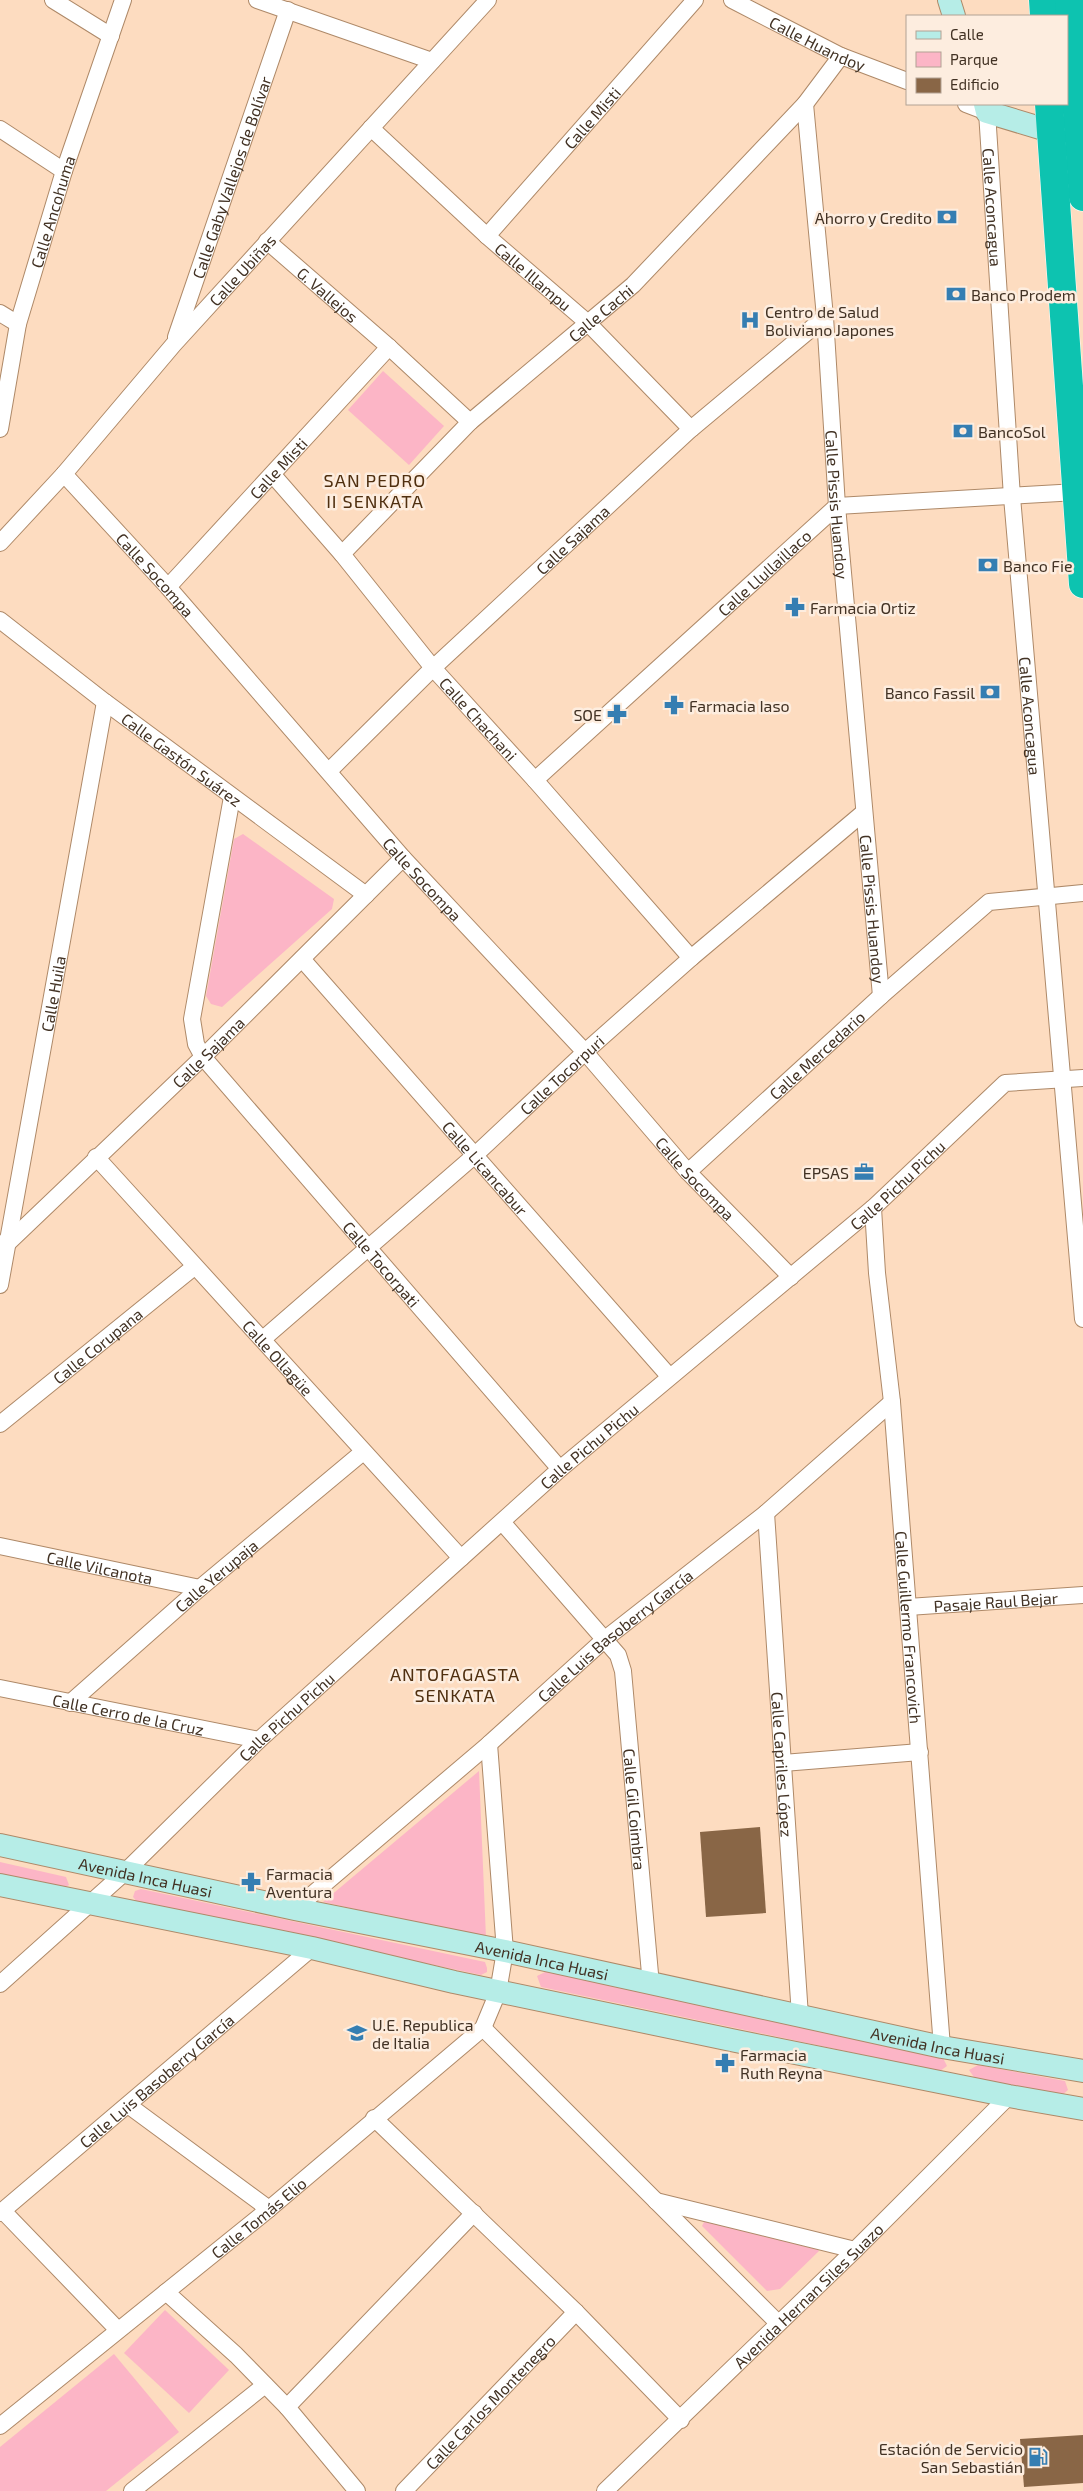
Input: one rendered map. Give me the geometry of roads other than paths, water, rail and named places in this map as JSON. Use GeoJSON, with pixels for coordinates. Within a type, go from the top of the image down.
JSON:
{"type":"FeatureCollection","features":[{"type":"Feature","properties":{"kind":"highway"},"geometry":{"type":"LineString","coordinates":[[1043,0],[1044,15]]}},
{"type":"Feature","properties":{"kind":"highway"},"geometry":{"type":"LineString","coordinates":[[1070,0],[1083,197]]}},
{"type":"Feature","properties":{"kind":"highway"},"geometry":{"type":"LineString","coordinates":[[1049,105],[1083,584]]}},
{"type":"Feature","properties":{"kind":"street"},"geometry":{"type":"LineString","coordinates":[[54,0],[111,36]]}},
{"type":"Feature","properties":{"kind":"street","name":"Calle Ancohuma"},"geometry":{"type":"LineString","coordinates":[[0,429],[18,324],[64,171],[123,0]]}},
{"type":"Feature","properties":{"kind":"street"},"geometry":{"type":"LineString","coordinates":[[257,0],[432,61]]}},
{"type":"Feature","properties":{"kind":"street","name":"Calle Ubiñas"},"geometry":{"type":"LineString","coordinates":[[0,542],[64,474],[174,344],[488,0]]}},
{"type":"Feature","properties":{"kind":"street","name":"Calle Misti"},"geometry":{"type":"LineString","coordinates":[[487,236],[695,0]]}},
{"type":"Feature","properties":{"kind":"street","name":"Calle Huandoy"},"geometry":{"type":"LineString","coordinates":[[732,0],[841,56],[906,81]]}},
{"type":"Feature","properties":{"kind":"street"},"geometry":{"type":"LineString","coordinates":[[949,0],[954,15]]}},
{"type":"Feature","properties":{"kind":"street","name":"Calle Gaby Vallejos de Bolívar"},"geometry":{"type":"LineString","coordinates":[[174,344],[288,10]]}},
{"type":"Feature","properties":{"kind":"street","name":"Calle Cachi"},"geometry":{"type":"LineString","coordinates":[[342,554],[470,422],[632,285],[804,104],[841,56]]}},
{"type":"Feature","properties":{"kind":"street","name":"Calle Pissis Huandoy"},"geometry":{"type":"LineString","coordinates":[[804,104],[825,317],[837,506],[863,813],[881,996]]}},
{"type":"Feature","properties":{"kind":"street"},"geometry":{"type":"LineString","coordinates":[[971,105],[986,108],[1050,131]]}},
{"type":"Feature","properties":{"kind":"street","name":"Calle Aconcagua"},"geometry":{"type":"LineString","coordinates":[[986,108],[1012,497],[1083,1319]]}},
{"type":"Feature","properties":{"kind":"street","name":"Calle Illampu"},"geometry":{"type":"LineString","coordinates":[[371,128],[487,236],[588,323],[691,429]]}},
{"type":"Feature","properties":{"kind":"street"},"geometry":{"type":"LineString","coordinates":[[0,130],[64,171]]}},
{"type":"Feature","properties":{"kind":"street","name":"G. Vallejos"},"geometry":{"type":"LineString","coordinates":[[268,241],[389,347],[470,422]]}},
{"type":"Feature","properties":{"kind":"street"},"geometry":{"type":"LineString","coordinates":[[0,312],[18,324]]}},
{"type":"Feature","properties":{"kind":"street","name":"Calle Sajama"},"geometry":{"type":"LineString","coordinates":[[329,771],[433,668],[691,429],[825,317]]}},
{"type":"Feature","properties":{"kind":"street","name":"Calle Misti"},"geometry":{"type":"LineString","coordinates":[[168,587],[389,347]]}},
{"type":"Feature","properties":{"kind":"street","name":"Calle Socompa"},"geometry":{"type":"LineString","coordinates":[[64,474],[168,587],[403,858],[585,1052],[688,1172],[791,1277]]}},
{"type":"Feature","properties":{"kind":"street","name":"Calle Chachani"},"geometry":{"type":"LineString","coordinates":[[273,475],[342,554],[433,668],[535,780],[691,958]]}},
{"type":"Feature","properties":{"kind":"street"},"geometry":{"type":"LineString","coordinates":[[837,506],[1077,492]]}},
{"type":"Feature","properties":{"kind":"street","name":"Calle Llullaillaco"},"geometry":{"type":"LineString","coordinates":[[535,780],[837,506]]}},
{"type":"Feature","properties":{"kind":"street","name":"Calle Gastón Suárez"},"geometry":{"type":"LineString","coordinates":[[0,620],[105,702],[366,895]]}},
{"type":"Feature","properties":{"kind":"street","name":"Calle Huila"},"geometry":{"type":"LineString","coordinates":[[0,1285],[4,1238],[105,702]]}},
{"type":"Feature","properties":{"kind":"street"},"geometry":{"type":"LineString","coordinates":[[202,1057],[196,1044],[192,1019],[232,797]]}},
{"type":"Feature","properties":{"kind":"street","name":"Calle Tocorpuri"},"geometry":{"type":"LineString","coordinates":[[263,1339],[474,1156],[585,1052],[691,958],[863,813]]}},
{"type":"Feature","properties":{"kind":"street","name":"Calle Sajama"},"geometry":{"type":"LineString","coordinates":[[4,1238],[96,1157],[202,1057],[403,858]]}},
{"type":"Feature","properties":{"kind":"street","name":"Calle Mercedario"},"geometry":{"type":"LineString","coordinates":[[688,1172],[881,996],[989,902],[1045,895],[1083,893]]}},
{"type":"Feature","properties":{"kind":"street","name":"Calle Licancabur"},"geometry":{"type":"LineString","coordinates":[[302,959],[669,1376]]}},
{"type":"Feature","properties":{"kind":"street","name":"Calle Tocorpati"},"geometry":{"type":"LineString","coordinates":[[202,1057],[560,1469]]}},
{"type":"Feature","properties":{"kind":"street","name":"Calle Pichu Pichu"},"geometry":{"type":"LineString","coordinates":[[0,1984],[124,1873],[258,1740],[560,1469],[669,1376],[873,1208],[1005,1083],[1083,1078]]}},
{"type":"Feature","properties":{"kind":"street","name":"Calle Ollagüe"},"geometry":{"type":"LineString","coordinates":[[96,1157],[194,1267],[263,1339],[363,1452],[462,1558]]}},
{"type":"Feature","properties":{"kind":"street","name":"Calle Guillermo Francovich"},"geometry":{"type":"LineString","coordinates":[[873,1208],[877,1273],[892,1402],[942,2047]]}},
{"type":"Feature","properties":{"kind":"street","name":"Calle Corupana"},"geometry":{"type":"LineString","coordinates":[[0,1424],[194,1267]]}},
{"type":"Feature","properties":{"kind":"street","name":"Calle Luis Basoberry García"},"geometry":{"type":"LineString","coordinates":[[295,1909],[489,1744],[605,1639],[766,1513],[892,1402]]}},
{"type":"Feature","properties":{"kind":"street","name":"Calle Yerupaja"},"geometry":{"type":"LineString","coordinates":[[70,1703],[200,1588],[363,1452]]}},
{"type":"Feature","properties":{"kind":"street","name":"Calle Capriles López"},"geometry":{"type":"LineString","coordinates":[[766,1513],[800,2016]]}},
{"type":"Feature","properties":{"kind":"street","name":"Calle Gil Coimbra"},"geometry":{"type":"LineString","coordinates":[[502,1522],[618,1655],[623,1671],[651,1985]]}},
{"type":"Feature","properties":{"kind":"street","name":"Calle Vilcanota"},"geometry":{"type":"LineString","coordinates":[[0,1546],[200,1588]]}},
{"type":"Feature","properties":{"kind":"street","name":"Pasaje Raul Bejar"},"geometry":{"type":"LineString","coordinates":[[908,1607],[1083,1595]]}},
{"type":"Feature","properties":{"kind":"street","name":"Calle Cerro de la Cruz"},"geometry":{"type":"LineString","coordinates":[[0,1688],[258,1740]]}},
{"type":"Feature","properties":{"kind":"street","name":"Calle Tomás Elio"},"geometry":{"type":"LineString","coordinates":[[0,2426],[269,2209],[374,2118],[483,2028],[498,1992],[505,1951],[489,1744]]}},
{"type":"Feature","properties":{"kind":"street"},"geometry":{"type":"LineString","coordinates":[[783,1763],[920,1752]]}},
{"type":"Feature","properties":{"kind":"street","name":"Avenida Inca Huasi"},"geometry":{"type":"LineString","coordinates":[[0,1845],[295,1909],[505,1951],[651,1985],[942,2047],[1083,2071]]}},
{"type":"Feature","properties":{"kind":"street"},"geometry":{"type":"LineString","coordinates":[[0,1885],[312,1948],[498,1992],[1009,2096],[1083,2108]]}},
{"type":"Feature","properties":{"kind":"street","name":"Calle Luis Basoberry García"},"geometry":{"type":"LineString","coordinates":[[1,2212],[312,1948]]}},
{"type":"Feature","properties":{"kind":"street"},"geometry":{"type":"LineString","coordinates":[[483,2028],[778,2323]]}},
{"type":"Feature","properties":{"kind":"street"},"geometry":{"type":"LineString","coordinates":[[961,2086],[967,2051]]}},
{"type":"Feature","properties":{"kind":"street","name":"Avenida Hernan Siles Suazo"},"geometry":{"type":"LineString","coordinates":[[605,2491],[855,2250],[1009,2096]]}},
{"type":"Feature","properties":{"kind":"street"},"geometry":{"type":"LineString","coordinates":[[128,2106],[269,2209]]}},
{"type":"Feature","properties":{"kind":"street"},"geometry":{"type":"LineString","coordinates":[[374,2118],[576,2312],[680,2420]]}},
{"type":"Feature","properties":{"kind":"street"},"geometry":{"type":"LineString","coordinates":[[656,2201],[855,2250]]}},
{"type":"Feature","properties":{"kind":"street"},"geometry":{"type":"LineString","coordinates":[[1,2212],[118,2330]]}},
{"type":"Feature","properties":{"kind":"street"},"geometry":{"type":"LineString","coordinates":[[287,2407],[474,2213]]}},
{"type":"Feature","properties":{"kind":"street"},"geometry":{"type":"LineString","coordinates":[[166,2292],[287,2407],[357,2491]]}},
{"type":"Feature","properties":{"kind":"street","name":"Calle Carlos Montenegro"},"geometry":{"type":"LineString","coordinates":[[404,2491],[576,2312]]}},
{"type":"Feature","properties":{"kind":"street"},"geometry":{"type":"LineString","coordinates":[[132,2491],[265,2385]]}},
{"type":"Feature","properties":{"kind":"place","name":"Ahorro y Credito"},"geometry":{"type":"Point","coordinates":[947,217]}},
{"type":"Feature","properties":{"kind":"place","name":"Banco Prodem"},"geometry":{"type":"Point","coordinates":[956,294]}},
{"type":"Feature","properties":{"kind":"place","name":"Centro de Salud Boliviano Japones"},"geometry":{"type":"Point","coordinates":[750,320]}},
{"type":"Feature","properties":{"kind":"place","name":"BancoSol"},"geometry":{"type":"Point","coordinates":[963,431]}},
{"type":"Feature","properties":{"kind":"place","name":"Banco Fie"},"geometry":{"type":"Point","coordinates":[988,565]}},
{"type":"Feature","properties":{"kind":"place","name":"Farmacia Ortiz"},"geometry":{"type":"Point","coordinates":[795,607]}},
{"type":"Feature","properties":{"kind":"place","name":"Banco Fassil"},"geometry":{"type":"Point","coordinates":[990,692]}},
{"type":"Feature","properties":{"kind":"place","name":"Farmacia Iaso"},"geometry":{"type":"Point","coordinates":[674,705]}},
{"type":"Feature","properties":{"kind":"place","name":"SOE"},"geometry":{"type":"Point","coordinates":[617,714]}},
{"type":"Feature","properties":{"kind":"place","name":"EPSAS"},"geometry":{"type":"Point","coordinates":[864,1172]}},
{"type":"Feature","properties":{"kind":"place","name":"Farmacia Aventura"},"geometry":{"type":"Point","coordinates":[251,1882]}},
{"type":"Feature","properties":{"kind":"place","name":"U.E. Republica de Italia"},"geometry":{"type":"Point","coordinates":[357,2033]}},
{"type":"Feature","properties":{"kind":"place","name":"Farmacia Ruth Reyna"},"geometry":{"type":"Point","coordinates":[725,2063]}},
{"type":"Feature","properties":{"kind":"place","name":"Estación de Servicio San Sebastián"},"geometry":{"type":"Point","coordinates":[1038,2457]}},
{"type":"Feature","properties":{"kind":"district","name":"SAN PEDRO II SENKATA"},"geometry":{"type":"Point","coordinates":[375,490]}},
{"type":"Feature","properties":{"kind":"district","name":"ANTOFAGASTA SENKATA"},"geometry":{"type":"Point","coordinates":[455,1684]}}]}
